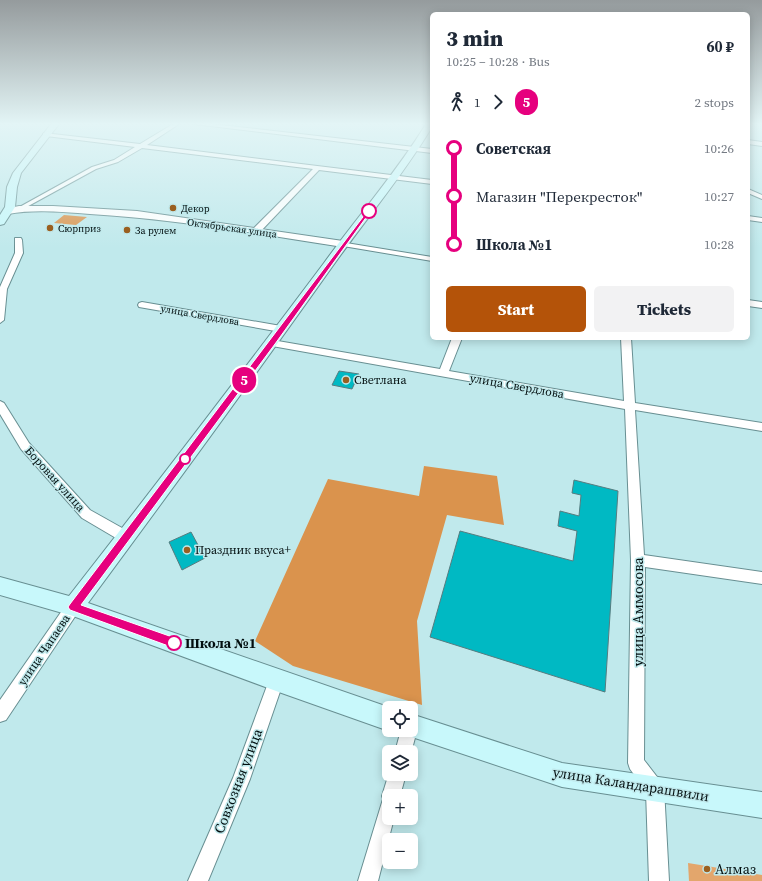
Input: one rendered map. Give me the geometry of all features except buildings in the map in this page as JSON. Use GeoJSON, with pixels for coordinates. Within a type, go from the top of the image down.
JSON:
{"type":"FeatureCollection","features":[{"type":"Feature","properties":{"kind":"main road"},"geometry":{"type":"LineString","coordinates":[[0,222],[8,211],[16,173],[22,165]]}},
{"type":"Feature","properties":{"kind":"main road","name":"улица Чапаева"},"geometry":{"type":"LineString","coordinates":[[73,607],[272,343],[343,244],[405,165]]}},
{"type":"Feature","properties":{"kind":"main road"},"geometry":{"type":"LineString","coordinates":[[0,586],[73,607],[382,717]]}},
{"type":"Feature","properties":{"kind":"main road","name":"улица Каландарашвили"},"geometry":{"type":"LineString","coordinates":[[418,728],[562,775],[762,805]]}},
{"type":"Feature","properties":{"kind":"street"},"geometry":{"type":"LineString","coordinates":[[19,208],[94,168],[103,165]]}},
{"type":"Feature","properties":{"kind":"street"},"geometry":{"type":"LineString","coordinates":[[293,165],[430,182]]}},
{"type":"Feature","properties":{"kind":"street"},"geometry":{"type":"LineString","coordinates":[[256,231],[317,168]]}},
{"type":"Feature","properties":{"kind":"street"},"geometry":{"type":"LineString","coordinates":[[750,192],[762,197]]}},
{"type":"Feature","properties":{"kind":"street","name":"Октябрьская улица"},"geometry":{"type":"LineString","coordinates":[[8,211],[19,208],[137,214],[343,244],[430,259]]}},
{"type":"Feature","properties":{"kind":"street"},"geometry":{"type":"LineString","coordinates":[[750,218],[762,220]]}},
{"type":"Feature","properties":{"kind":"street"},"geometry":{"type":"LineString","coordinates":[[0,320],[3,289],[19,253],[18,240]]}},
{"type":"Feature","properties":{"kind":"street"},"geometry":{"type":"LineString","coordinates":[[750,303],[762,305]]}},
{"type":"Feature","properties":{"kind":"street","name":"улица Свердлова"},"geometry":{"type":"LineString","coordinates":[[142,305],[281,330]]}},
{"type":"Feature","properties":{"kind":"street"},"geometry":{"type":"LineString","coordinates":[[443,373],[456,340]]}},
{"type":"Feature","properties":{"kind":"street","name":"улица Аммосова"},"geometry":{"type":"LineString","coordinates":[[626,340],[638,560],[636,764],[655,788]]}},
{"type":"Feature","properties":{"kind":"street","name":"улица Свердлова"},"geometry":{"type":"LineString","coordinates":[[272,343],[630,406],[762,427]]}},
{"type":"Feature","properties":{"kind":"street","name":"Боровая улица"},"geometry":{"type":"LineString","coordinates":[[0,405],[24,446],[86,514],[126,537]]}},
{"type":"Feature","properties":{"kind":"street"},"geometry":{"type":"LineString","coordinates":[[638,560],[762,578]]}},
{"type":"Feature","properties":{"kind":"street","name":"улица Чапаева"},"geometry":{"type":"LineString","coordinates":[[0,714],[73,607]]}},
{"type":"Feature","properties":{"kind":"street","name":"Совхозная улица"},"geometry":{"type":"LineString","coordinates":[[198,881],[241,779],[276,680]]}},
{"type":"Feature","properties":{"kind":"street"},"geometry":{"type":"LineString","coordinates":[[655,788],[659,881]]}},
{"type":"Feature","properties":{"kind":"street"},"geometry":{"type":"LineString","coordinates":[[368,881],[383,825]]}},
{"type":"Feature","properties":{"kind":"shaded area"},"geometry":{"type":"Polygon","coordinates":[[[64,215],[87,217],[76,225],[54,223],[64,215]]]}},
{"type":"Feature","properties":{"kind":"shaded area"},"geometry":{"type":"Polygon","coordinates":[[[424,466],[497,476],[504,525],[447,515],[417,621],[422,705],[418,704],[418,701],[409,701],[293,666],[255,641],[328,479],[419,496],[424,466]]]}},
{"type":"Feature","properties":{"kind":"shaded area","name":"Алмаз"},"geometry":{"type":"Polygon","coordinates":[[[688,863],[762,875],[762,881],[689,881],[688,863]]]}},
{"type":"Feature","properties":{"kind":"bus line","name":"5"},"geometry":{"type":"LineString","coordinates":[[174,643],[73,607],[272,343],[343,244],[369,211]]}},
{"type":"Feature","properties":{"kind":"place","name":"Декор"},"geometry":{"type":"Point","coordinates":[173,208]}},
{"type":"Feature","properties":{"kind":"place","name":"Сюрприз"},"geometry":{"type":"Point","coordinates":[50,228]}},
{"type":"Feature","properties":{"kind":"place","name":"За рулем"},"geometry":{"type":"Point","coordinates":[127,230]}},
{"type":"Feature","properties":{"kind":"place","name":"Светлана"},"geometry":{"type":"Point","coordinates":[346,380]}},
{"type":"Feature","properties":{"kind":"place","name":"Праздник вкуса+"},"geometry":{"type":"Point","coordinates":[187,550]}},
{"type":"Feature","properties":{"kind":"place","name":"Школа №1"},"geometry":{"type":"Point","coordinates":[174,643]}},
{"type":"Feature","properties":{"kind":"place","name":"Алмаз"},"geometry":{"type":"Point","coordinates":[707,869]}}]}
